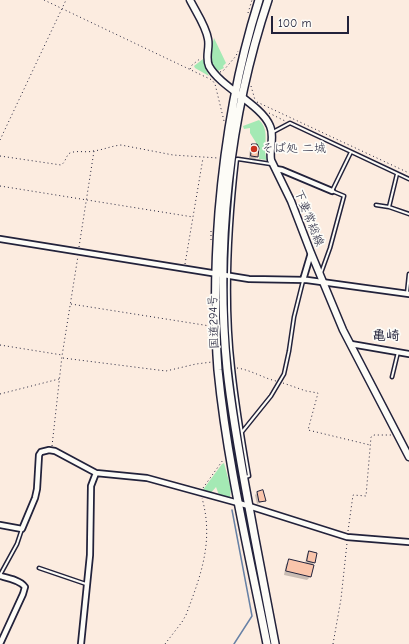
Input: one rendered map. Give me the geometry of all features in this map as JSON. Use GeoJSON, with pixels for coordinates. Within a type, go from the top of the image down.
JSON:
{"type":"FeatureCollection","features":[{"type":"Feature","properties":{"kind":"highway","name":"国道294号"},"geometry":{"type":"LineString","coordinates":[[259,0],[234,92],[221,188],[215,273],[216,335],[219,376],[226,427],[239,504],[267,644]]}},
{"type":"Feature","properties":{"kind":"highway","name":"国道294号"},"geometry":{"type":"LineString","coordinates":[[268,0],[254,48],[242,98],[226,222],[224,332],[233,419],[275,644]]}},
{"type":"Feature","properties":{"kind":"main road"},"geometry":{"type":"LineString","coordinates":[[190,0],[207,32],[209,41],[207,54],[208,63],[212,70],[267,121],[272,133]]}},
{"type":"Feature","properties":{"kind":"main road","name":"下妻常総線"},"geometry":{"type":"LineString","coordinates":[[272,133],[270,154],[274,166],[291,201],[320,275],[351,344],[409,457]]}},
{"type":"Feature","properties":{"kind":"street"},"geometry":{"type":"LineString","coordinates":[[274,166],[332,191]]}},
{"type":"Feature","properties":{"kind":"street"},"geometry":{"type":"LineString","coordinates":[[0,239],[226,274],[249,279],[303,280],[408,294]]}},
{"type":"Feature","properties":{"kind":"street"},"geometry":{"type":"LineString","coordinates":[[303,280],[311,253]]}},
{"type":"Feature","properties":{"kind":"street"},"geometry":{"type":"LineString","coordinates":[[351,344],[409,354]]}},
{"type":"Feature","properties":{"kind":"street"},"geometry":{"type":"LineString","coordinates":[[0,525],[22,529],[35,498],[40,453],[52,450],[96,473],[147,478],[200,494],[249,506],[348,537],[409,542]]}},
{"type":"Feature","properties":{"kind":"street"},"geometry":{"type":"LineString","coordinates":[[81,644],[88,584],[91,490],[96,473]]}},
{"type":"Feature","properties":{"kind":"street"},"geometry":{"type":"LineString","coordinates":[[0,576],[17,581],[25,587],[0,644]]}},
{"type":"Feature","properties":{"kind":"lane"},"geometry":{"type":"LineString","coordinates":[[272,133],[290,123],[409,179]]}},
{"type":"Feature","properties":{"kind":"lane"},"geometry":{"type":"LineString","coordinates":[[320,275],[330,248],[344,196],[332,191],[351,152]]}},
{"type":"Feature","properties":{"kind":"lane"},"geometry":{"type":"LineString","coordinates":[[235,159],[274,166]]}},
{"type":"Feature","properties":{"kind":"lane"},"geometry":{"type":"LineString","coordinates":[[389,207],[397,174]]}},
{"type":"Feature","properties":{"kind":"lane"},"geometry":{"type":"LineString","coordinates":[[376,205],[389,207],[409,214]]}},
{"type":"Feature","properties":{"kind":"lane"},"geometry":{"type":"LineString","coordinates":[[226,274],[233,368],[249,476],[243,477]]}},
{"type":"Feature","properties":{"kind":"lane"},"geometry":{"type":"LineString","coordinates":[[408,294],[409,274]]}},
{"type":"Feature","properties":{"kind":"lane"},"geometry":{"type":"LineString","coordinates":[[242,432],[270,396],[284,374],[294,317],[303,280]]}},
{"type":"Feature","properties":{"kind":"lane"},"geometry":{"type":"LineString","coordinates":[[392,376],[398,352]]}},
{"type":"Feature","properties":{"kind":"lane"},"geometry":{"type":"LineString","coordinates":[[0,576],[18,544],[22,529]]}},
{"type":"Feature","properties":{"kind":"lane"},"geometry":{"type":"LineString","coordinates":[[39,568],[88,584]]}},
{"type":"Feature","properties":{"kind":"path"},"geometry":{"type":"LineString","coordinates":[[44,0],[212,80],[215,84],[224,122]]}},
{"type":"Feature","properties":{"kind":"path"},"geometry":{"type":"LineString","coordinates":[[0,140],[66,0]]}},
{"type":"Feature","properties":{"kind":"path"},"geometry":{"type":"LineString","coordinates":[[247,18],[252,0]]}},
{"type":"Feature","properties":{"kind":"path"},"geometry":{"type":"LineString","coordinates":[[223,71],[236,56],[238,48]]}},
{"type":"Feature","properties":{"kind":"path"},"geometry":{"type":"LineString","coordinates":[[190,69],[194,63],[207,54]]}},
{"type":"Feature","properties":{"kind":"path"},"geometry":{"type":"LineString","coordinates":[[251,84],[255,101],[261,108]]}},
{"type":"Feature","properties":{"kind":"path"},"geometry":{"type":"LineString","coordinates":[[255,101],[409,173]]}},
{"type":"Feature","properties":{"kind":"path"},"geometry":{"type":"LineString","coordinates":[[265,111],[290,123]]}},
{"type":"Feature","properties":{"kind":"path"},"geometry":{"type":"LineString","coordinates":[[0,156],[61,165],[65,162],[68,155],[73,152],[94,151],[121,145],[173,155],[218,158]]}},
{"type":"Feature","properties":{"kind":"path"},"geometry":{"type":"LineString","coordinates":[[52,450],[62,355],[94,151]]}},
{"type":"Feature","properties":{"kind":"path"},"geometry":{"type":"LineString","coordinates":[[185,268],[203,157]]}},
{"type":"Feature","properties":{"kind":"path"},"geometry":{"type":"LineString","coordinates":[[0,186],[193,217]]}},
{"type":"Feature","properties":{"kind":"path"},"geometry":{"type":"LineString","coordinates":[[70,304],[211,326]]}},
{"type":"Feature","properties":{"kind":"path"},"geometry":{"type":"LineString","coordinates":[[0,346],[62,355]]}},
{"type":"Feature","properties":{"kind":"path"},"geometry":{"type":"LineString","coordinates":[[62,358],[170,371],[196,364],[212,362]]}},
{"type":"Feature","properties":{"kind":"path"},"geometry":{"type":"LineString","coordinates":[[233,368],[245,370],[267,379],[306,391],[318,393],[308,430],[371,445]]}},
{"type":"Feature","properties":{"kind":"path"},"geometry":{"type":"LineString","coordinates":[[0,394],[60,379]]}},
{"type":"Feature","properties":{"kind":"path"},"geometry":{"type":"LineString","coordinates":[[333,644],[341,599],[352,495],[366,496],[371,437],[374,435],[398,435]]}},
{"type":"Feature","properties":{"kind":"path"},"geometry":{"type":"LineString","coordinates":[[165,644],[186,615],[203,567],[208,530],[206,513],[200,494],[221,462],[226,458]]}},
{"type":"Feature","properties":{"kind":"green space"},"geometry":{"type":"Polygon","coordinates":[[[214,38],[226,63],[223,66],[224,68],[218,71],[211,59],[214,38]]]}},
{"type":"Feature","properties":{"kind":"green space"},"geometry":{"type":"Polygon","coordinates":[[[203,59],[205,67],[209,76],[194,66],[203,59]]]}},
{"type":"Feature","properties":{"kind":"green space"},"geometry":{"type":"Polygon","coordinates":[[[259,120],[265,129],[265,149],[267,160],[259,159],[260,149],[250,133],[250,128],[244,129],[243,126],[259,120]]]}},
{"type":"Feature","properties":{"kind":"green space"},"geometry":{"type":"Polygon","coordinates":[[[224,463],[231,489],[230,497],[227,498],[219,495],[216,487],[210,494],[202,491],[222,464],[224,463]]]}},
{"type":"Feature","properties":{"kind":"building"},"geometry":{"type":"Polygon","coordinates":[[[252,144],[257,144],[259,148],[258,157],[251,156],[252,144]]]}},
{"type":"Feature","properties":{"kind":"building"},"geometry":{"type":"Polygon","coordinates":[[[263,490],[266,501],[259,502],[257,492],[263,490]]]}},
{"type":"Feature","properties":{"kind":"building"},"geometry":{"type":"Polygon","coordinates":[[[309,551],[317,553],[315,563],[307,561],[309,551]]]}},
{"type":"Feature","properties":{"kind":"building"},"geometry":{"type":"Polygon","coordinates":[[[289,559],[314,565],[311,577],[286,571],[289,559]]]}},
{"type":"Feature","properties":{"kind":"waterway"},"geometry":{"type":"LineString","coordinates":[[232,510],[252,616],[234,644]]}},
{"type":"Feature","properties":{"kind":"place","name":"そば処 二城"},"geometry":{"type":"Point","coordinates":[254,149]}},
{"type":"Feature","properties":{"kind":"district","name":"亀崎"},"geometry":{"type":"Point","coordinates":[386,336]}}]}
